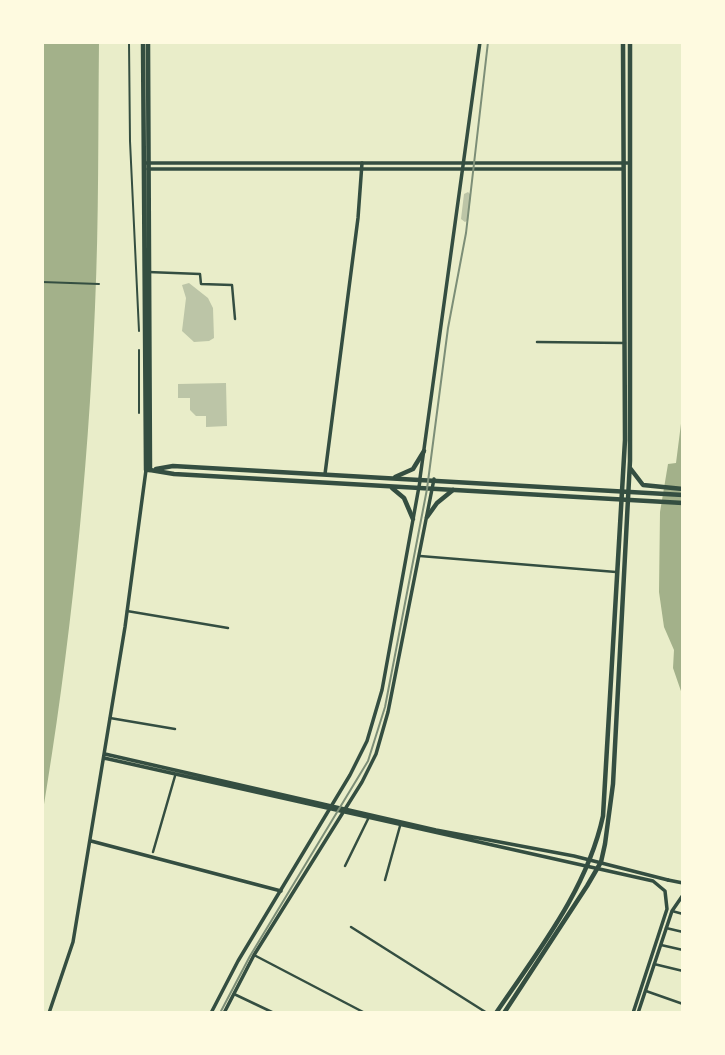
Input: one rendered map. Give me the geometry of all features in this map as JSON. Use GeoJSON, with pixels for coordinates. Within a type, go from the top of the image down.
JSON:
{"type":"FeatureCollection","features":[{"type":"Feature","properties":{"kind":"main road"},"geometry":{"type":"LineString","coordinates":[[146,42],[148,470]]}},
{"type":"Feature","properties":{"kind":"main road"},"geometry":{"type":"LineString","coordinates":[[211,1013],[238,961],[359,760],[373,726],[401,598],[419,489],[480,42]]}},
{"type":"Feature","properties":{"kind":"main road"},"geometry":{"type":"LineString","coordinates":[[623,42],[625,491]]}},
{"type":"Feature","properties":{"kind":"main road"},"geometry":{"type":"LineString","coordinates":[[496,1013],[589,867],[603,816],[616,572],[630,468],[630,42]]}},
{"type":"Feature","properties":{"kind":"main road"},"geometry":{"type":"LineString","coordinates":[[145,166],[362,163],[630,166]]}},
{"type":"Feature","properties":{"kind":"main road"},"geometry":{"type":"LineString","coordinates":[[325,474],[362,163]]}},
{"type":"Feature","properties":{"kind":"main road"},"geometry":{"type":"LineString","coordinates":[[145,166],[463,170],[623,166]]}},
{"type":"Feature","properties":{"kind":"main road"},"geometry":{"type":"LineString","coordinates":[[49,1013],[73,942],[105,756],[148,470],[145,166]]}},
{"type":"Feature","properties":{"kind":"main road"},"geometry":{"type":"LineString","coordinates":[[396,477],[413,469],[424,451]]}},
{"type":"Feature","properties":{"kind":"main road"},"geometry":{"type":"LineString","coordinates":[[148,470],[173,466],[625,491],[683,489]]}},
{"type":"Feature","properties":{"kind":"main road"},"geometry":{"type":"LineString","coordinates":[[630,468],[637,480],[653,490],[683,495]]}},
{"type":"Feature","properties":{"kind":"main road"},"geometry":{"type":"LineString","coordinates":[[148,470],[392,488],[683,503]]}},
{"type":"Feature","properties":{"kind":"main road"},"geometry":{"type":"LineString","coordinates":[[224,1013],[254,954],[369,769],[385,727],[434,479]]}},
{"type":"Feature","properties":{"kind":"main road"},"geometry":{"type":"LineString","coordinates":[[392,488],[404,498],[413,519]]}},
{"type":"Feature","properties":{"kind":"main road"},"geometry":{"type":"LineString","coordinates":[[427,517],[437,503],[453,490]]}},
{"type":"Feature","properties":{"kind":"main road"},"geometry":{"type":"LineString","coordinates":[[504,1013],[601,862],[613,784],[624,500]]}},
{"type":"Feature","properties":{"kind":"main road"},"geometry":{"type":"LineString","coordinates":[[105,756],[330,808]]}},
{"type":"Feature","properties":{"kind":"main road"},"geometry":{"type":"LineString","coordinates":[[105,756],[175,776],[592,860],[683,883]]}},
{"type":"Feature","properties":{"kind":"main road"},"geometry":{"type":"LineString","coordinates":[[345,811],[368,819],[653,881],[665,891],[668,898],[667,909],[636,1013]]}},
{"type":"Feature","properties":{"kind":"main road"},"geometry":{"type":"LineString","coordinates":[[91,841],[281,891]]}},
{"type":"Feature","properties":{"kind":"main road"},"geometry":{"type":"LineString","coordinates":[[636,1013],[646,991],[672,911],[683,895]]}},
{"type":"Feature","properties":{"kind":"street"},"geometry":{"type":"LineString","coordinates":[[148,272],[200,274],[201,284],[233,285],[235,319]]}},
{"type":"Feature","properties":{"kind":"street"},"geometry":{"type":"LineString","coordinates":[[537,342],[625,343]]}},
{"type":"Feature","properties":{"kind":"street"},"geometry":{"type":"LineString","coordinates":[[420,556],[616,572]]}},
{"type":"Feature","properties":{"kind":"street"},"geometry":{"type":"LineString","coordinates":[[127,611],[228,628]]}},
{"type":"Feature","properties":{"kind":"street"},"geometry":{"type":"LineString","coordinates":[[110,718],[176,729]]}},
{"type":"Feature","properties":{"kind":"street"},"geometry":{"type":"LineString","coordinates":[[153,852],[175,776]]}},
{"type":"Feature","properties":{"kind":"street"},"geometry":{"type":"LineString","coordinates":[[345,866],[368,819]]}},
{"type":"Feature","properties":{"kind":"street"},"geometry":{"type":"LineString","coordinates":[[385,880],[400,826]]}},
{"type":"Feature","properties":{"kind":"street"},"geometry":{"type":"LineString","coordinates":[[672,911],[683,914]]}},
{"type":"Feature","properties":{"kind":"street"},"geometry":{"type":"LineString","coordinates":[[351,927],[487,1013]]}},
{"type":"Feature","properties":{"kind":"street"},"geometry":{"type":"LineString","coordinates":[[666,928],[683,932]]}},
{"type":"Feature","properties":{"kind":"street"},"geometry":{"type":"LineString","coordinates":[[660,945],[683,950]]}},
{"type":"Feature","properties":{"kind":"street"},"geometry":{"type":"LineString","coordinates":[[254,954],[365,1013]]}},
{"type":"Feature","properties":{"kind":"street"},"geometry":{"type":"LineString","coordinates":[[654,964],[683,971]]}},
{"type":"Feature","properties":{"kind":"street"},"geometry":{"type":"LineString","coordinates":[[646,991],[683,1004]]}},
{"type":"Feature","properties":{"kind":"street"},"geometry":{"type":"LineString","coordinates":[[234,994],[274,1013]]}},
{"type":"Feature","properties":{"kind":"path"},"geometry":{"type":"LineString","coordinates":[[129,42],[130,141],[140,338]]}},
{"type":"Feature","properties":{"kind":"path"},"geometry":{"type":"LineString","coordinates":[[42,282],[99,284]]}},
{"type":"Feature","properties":{"kind":"path"},"geometry":{"type":"LineString","coordinates":[[139,413],[140,345]]}},
{"type":"Feature","properties":{"kind":"shaded area"},"geometry":{"type":"Polygon","coordinates":[[[42,42],[99,42],[98,208],[88,434],[69,627],[42,817],[42,42]]]}},
{"type":"Feature","properties":{"kind":"shaded area"},"geometry":{"type":"Polygon","coordinates":[[[683,408],[683,697],[673,668],[674,650],[664,627],[659,592],[660,512],[668,464],[676,463],[683,408]]]}},
{"type":"Feature","properties":{"kind":"building"},"geometry":{"type":"Polygon","coordinates":[[[468,192],[471,195],[468,220],[465,222],[461,219],[464,194],[468,192]]]}},
{"type":"Feature","properties":{"kind":"building"},"geometry":{"type":"Polygon","coordinates":[[[189,283],[208,298],[213,308],[214,338],[209,341],[194,342],[182,331],[186,298],[182,285],[189,283]]]}},
{"type":"Feature","properties":{"kind":"building"},"geometry":{"type":"Polygon","coordinates":[[[226,383],[227,426],[206,427],[206,416],[196,416],[190,410],[190,398],[178,398],[178,384],[226,383]]]}},
{"type":"Feature","properties":{"kind":"tram line"},"geometry":{"type":"LineString","coordinates":[[220,1013],[250,956],[368,761],[385,707],[427,489],[448,328],[466,233],[488,42]]}}]}
